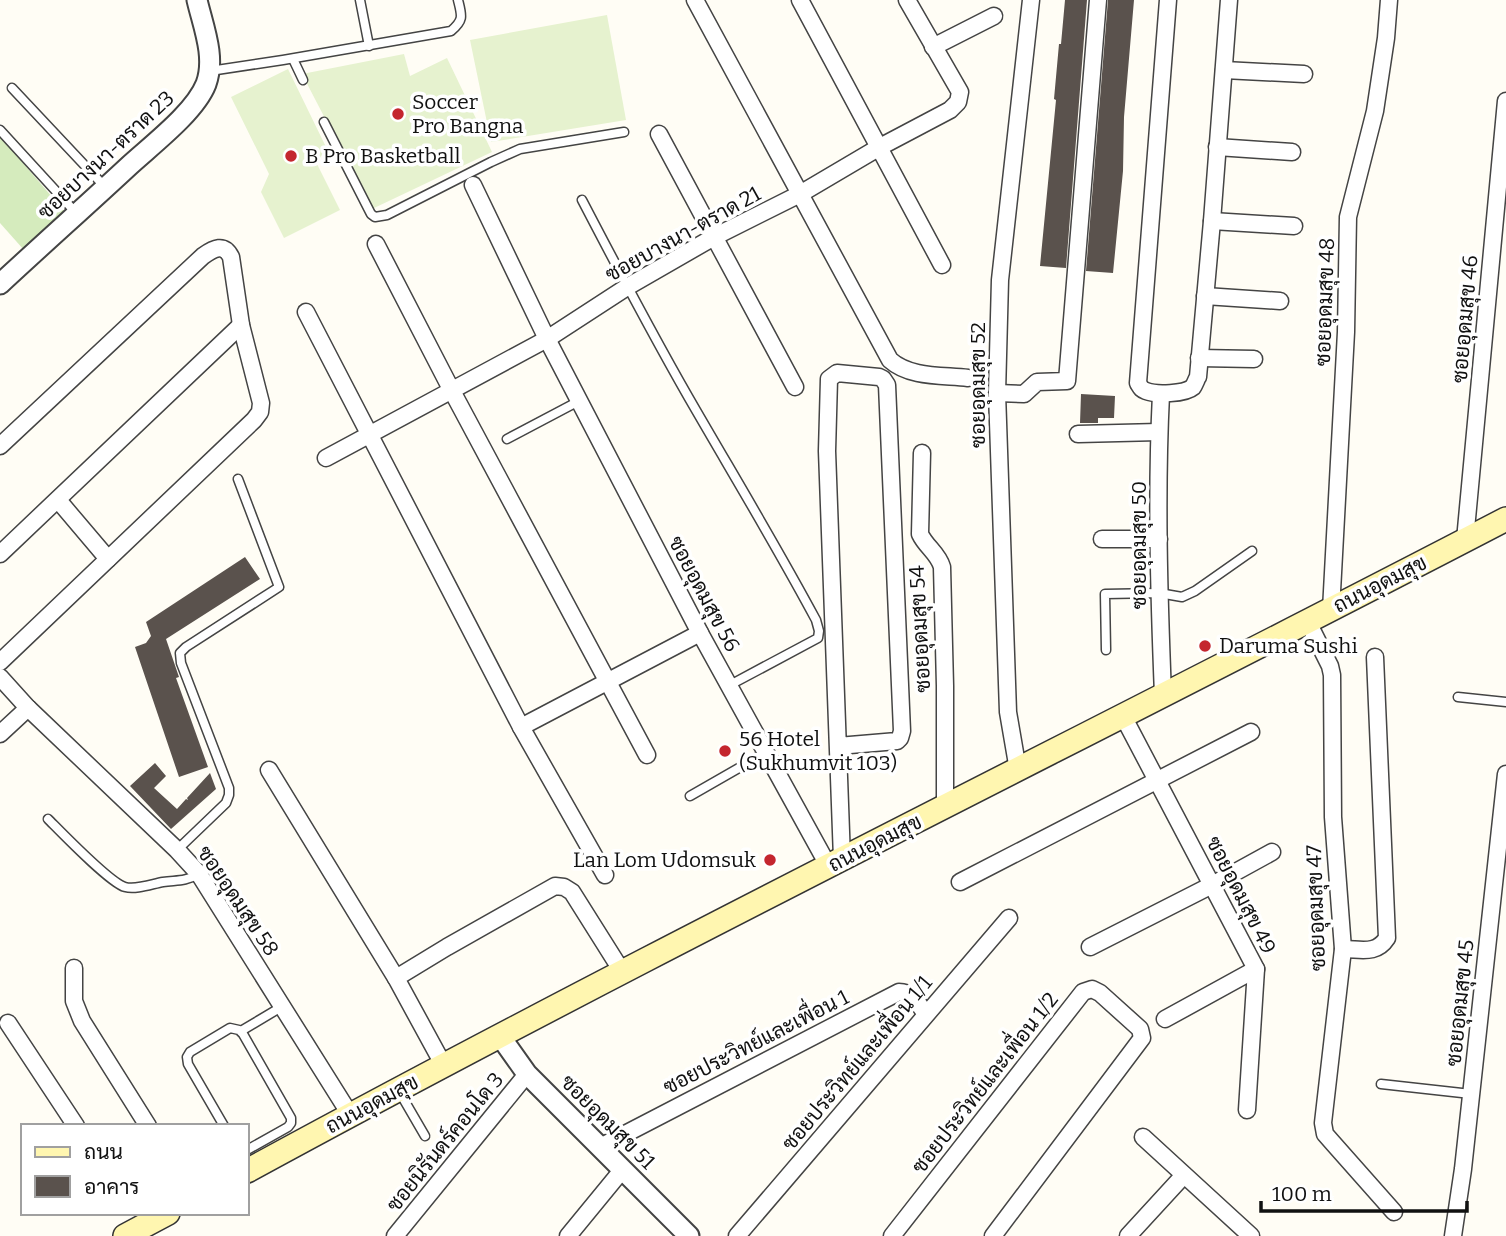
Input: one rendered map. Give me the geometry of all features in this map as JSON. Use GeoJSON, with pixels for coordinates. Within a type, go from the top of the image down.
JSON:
{"type":"FeatureCollection","features":[{"type":"Feature","properties":{"kind":"main road","name":"ถนนอุดมสุข"},"geometry":{"type":"LineString","coordinates":[[248,1164],[351,1116],[623,972],[1506,519]]}},
{"type":"Feature","properties":{"kind":"main road"},"geometry":{"type":"LineString","coordinates":[[135,1229],[164,1215]]}},
{"type":"Feature","properties":{"kind":"street"},"geometry":{"type":"LineString","coordinates":[[197,0],[208,48],[209,71]]}},
{"type":"Feature","properties":{"kind":"street"},"geometry":{"type":"LineString","coordinates":[[695,0],[890,360],[907,370],[968,378]]}},
{"type":"Feature","properties":{"kind":"street"},"geometry":{"type":"LineString","coordinates":[[800,0],[942,265]]}},
{"type":"Feature","properties":{"kind":"street","name":"ซอยบางนา-ตราด 21"},"geometry":{"type":"LineString","coordinates":[[326,458],[547,340],[627,286],[950,110],[958,102],[960,92],[907,0]]}},
{"type":"Feature","properties":{"kind":"street","name":"ซอยอุดมสุข 52"},"geometry":{"type":"LineString","coordinates":[[1018,770],[1008,712],[997,393],[1000,280],[1031,0]]}},
{"type":"Feature","properties":{"kind":"street"},"geometry":{"type":"LineString","coordinates":[[997,393],[1024,394],[1037,382],[1067,381],[1098,0]]}},
{"type":"Feature","properties":{"kind":"street"},"geometry":{"type":"LineString","coordinates":[[1168,0],[1138,383],[1149,393],[1161,394],[1185,391],[1193,387],[1198,377],[1229,0]]}},
{"type":"Feature","properties":{"kind":"street","name":"ซอยอุดมสุข 48"},"geometry":{"type":"LineString","coordinates":[[1331,610],[1346,332],[1348,217],[1375,111],[1389,0]]}},
{"type":"Feature","properties":{"kind":"street"},"geometry":{"type":"LineString","coordinates":[[933,47],[994,16]]}},
{"type":"Feature","properties":{"kind":"street"},"geometry":{"type":"LineString","coordinates":[[1224,70],[1304,74]]}},
{"type":"Feature","properties":{"kind":"street","name":"ซอยบางนา-ตราด 23"},"geometry":{"type":"LineString","coordinates":[[3,275],[77,214],[190,108],[200,96],[209,71]]}},
{"type":"Feature","properties":{"kind":"street","name":"ซอยอุดมสุข 46"},"geometry":{"type":"LineString","coordinates":[[1465,540],[1506,101]]}},
{"type":"Feature","properties":{"kind":"street"},"geometry":{"type":"LineString","coordinates":[[659,134],[795,387]]}},
{"type":"Feature","properties":{"kind":"street"},"geometry":{"type":"LineString","coordinates":[[1217,147],[1292,152]]}},
{"type":"Feature","properties":{"kind":"street","name":"ซอยอุดมสุข 56"},"geometry":{"type":"LineString","coordinates":[[473,185],[547,340],[700,633],[765,753],[836,863]]}},
{"type":"Feature","properties":{"kind":"street"},"geometry":{"type":"LineString","coordinates":[[1212,221],[1294,226]]}},
{"type":"Feature","properties":{"kind":"street"},"geometry":{"type":"LineString","coordinates":[[376,244],[647,755]]}},
{"type":"Feature","properties":{"kind":"street"},"geometry":{"type":"LineString","coordinates":[[0,446],[203,256],[218,247],[224,248],[232,257],[241,325],[261,403],[260,412],[0,662]]}},
{"type":"Feature","properties":{"kind":"street"},"geometry":{"type":"LineString","coordinates":[[1205,296],[1280,301]]}},
{"type":"Feature","properties":{"kind":"street"},"geometry":{"type":"LineString","coordinates":[[306,312],[522,727],[605,875]]}},
{"type":"Feature","properties":{"kind":"street"},"geometry":{"type":"LineString","coordinates":[[0,554],[241,325]]}},
{"type":"Feature","properties":{"kind":"street"},"geometry":{"type":"LineString","coordinates":[[1199,358],[1254,359]]}},
{"type":"Feature","properties":{"kind":"street"},"geometry":{"type":"LineString","coordinates":[[836,863],[838,746],[827,451],[829,379],[837,373],[878,377],[887,385],[902,731],[897,741],[838,746]]}},
{"type":"Feature","properties":{"kind":"street","name":"ซอยอุดมสุข 50"},"geometry":{"type":"LineString","coordinates":[[1161,394],[1159,593],[1163,695]]}},
{"type":"Feature","properties":{"kind":"street"},"geometry":{"type":"LineString","coordinates":[[1078,434],[1159,432]]}},
{"type":"Feature","properties":{"kind":"street","name":"ซอยอุดมสุข 54"},"geometry":{"type":"LineString","coordinates":[[922,453],[920,534],[923,542],[940,558],[942,568],[945,808]]}},
{"type":"Feature","properties":{"kind":"street"},"geometry":{"type":"LineString","coordinates":[[58,500],[108,559]]}},
{"type":"Feature","properties":{"kind":"street"},"geometry":{"type":"LineString","coordinates":[[1102,540],[1159,539]]}},
{"type":"Feature","properties":{"kind":"street","name":"ซอยอุดมสุข 47"},"geometry":{"type":"LineString","coordinates":[[1308,622],[1332,675],[1333,817],[1343,949],[1323,1123],[1325,1134],[1394,1212]]}},
{"type":"Feature","properties":{"kind":"street"},"geometry":{"type":"LineString","coordinates":[[522,727],[700,633]]}},
{"type":"Feature","properties":{"kind":"street"},"geometry":{"type":"LineString","coordinates":[[1343,949],[1374,950],[1382,946],[1387,938],[1375,657]]}},
{"type":"Feature","properties":{"kind":"street","name":"ซอยอุดมสุข 58"},"geometry":{"type":"LineString","coordinates":[[0,677],[28,708],[199,874],[351,1116]]}},
{"type":"Feature","properties":{"kind":"street"},"geometry":{"type":"LineString","coordinates":[[0,734],[28,708]]}},
{"type":"Feature","properties":{"kind":"street","name":"ซอยอุดมสุข 49"},"geometry":{"type":"LineString","coordinates":[[1123,716],[1256,969],[1247,1110]]}},
{"type":"Feature","properties":{"kind":"street"},"geometry":{"type":"LineString","coordinates":[[960,881],[1251,732]]}},
{"type":"Feature","properties":{"kind":"street"},"geometry":{"type":"LineString","coordinates":[[269,770],[396,978],[444,1066]]}},
{"type":"Feature","properties":{"kind":"street","name":"ซอยอุดมสุข 45"},"geometry":{"type":"LineString","coordinates":[[1452,1236],[1471,1094],[1506,774]]}},
{"type":"Feature","properties":{"kind":"street"},"geometry":{"type":"LineString","coordinates":[[1090,947],[1272,852]]}},
{"type":"Feature","properties":{"kind":"street"},"geometry":{"type":"LineString","coordinates":[[396,978],[555,886],[572,892],[623,972]]}},
{"type":"Feature","properties":{"kind":"street","name":"ซอยประวิทย์และเพื่อน 1/1"},"geometry":{"type":"LineString","coordinates":[[737,1236],[1009,918]]}},
{"type":"Feature","properties":{"kind":"street"},"geometry":{"type":"LineString","coordinates":[[74,968],[74,1001],[82,1021],[147,1124]]}},
{"type":"Feature","properties":{"kind":"street"},"geometry":{"type":"LineString","coordinates":[[1165,1019],[1256,969]]}},
{"type":"Feature","properties":{"kind":"street","name":"ซอยประวิทย์และเพื่อน 1/2"},"geometry":{"type":"LineString","coordinates":[[892,1236],[1083,992],[1092,989],[1140,1029],[1142,1038],[993,1236]]}},
{"type":"Feature","properties":{"kind":"street","name":"ซอยประวิทย์และเพื่อน 1"},"geometry":{"type":"LineString","coordinates":[[600,1147],[899,992],[912,996],[926,1014]]}},
{"type":"Feature","properties":{"kind":"street"},"geometry":{"type":"LineString","coordinates":[[8,1023],[75,1124]]}},
{"type":"Feature","properties":{"kind":"street","name":"ซอยอุดมสุข 51"},"geometry":{"type":"LineString","coordinates":[[500,1036],[527,1074],[689,1236]]}},
{"type":"Feature","properties":{"kind":"street","name":"ซอยนิรันดร์คอนโด 3"},"geometry":{"type":"LineString","coordinates":[[395,1236],[527,1074]]}},
{"type":"Feature","properties":{"kind":"street"},"geometry":{"type":"LineString","coordinates":[[1143,1137],[1251,1236]]}},
{"type":"Feature","properties":{"kind":"street"},"geometry":{"type":"LineString","coordinates":[[568,1236],[623,1170]]}},
{"type":"Feature","properties":{"kind":"street"},"geometry":{"type":"LineString","coordinates":[[1128,1236],[1184,1175]]}},
{"type":"Feature","properties":{"kind":"lane"},"geometry":{"type":"LineString","coordinates":[[360,0],[369,46]]}},
{"type":"Feature","properties":{"kind":"lane"},"geometry":{"type":"LineString","coordinates":[[209,71],[451,32],[459,24],[462,15],[458,0]]}},
{"type":"Feature","properties":{"kind":"lane"},"geometry":{"type":"LineString","coordinates":[[293,59],[303,80]]}},
{"type":"Feature","properties":{"kind":"lane"},"geometry":{"type":"LineString","coordinates":[[12,88],[106,188]]}},
{"type":"Feature","properties":{"kind":"lane"},"geometry":{"type":"LineString","coordinates":[[324,122],[371,214],[375,217],[387,215],[520,149],[624,132]]}},
{"type":"Feature","properties":{"kind":"lane"},"geometry":{"type":"LineString","coordinates":[[0,130],[77,214]]}},
{"type":"Feature","properties":{"kind":"lane"},"geometry":{"type":"LineString","coordinates":[[582,200],[695,410],[778,549],[816,620],[818,638],[730,685]]}},
{"type":"Feature","properties":{"kind":"lane"},"geometry":{"type":"LineString","coordinates":[[507,439],[579,401]]}},
{"type":"Feature","properties":{"kind":"lane"},"geometry":{"type":"LineString","coordinates":[[177,850],[226,803],[229,795],[229,788],[181,663],[180,653],[279,587],[238,479]]}},
{"type":"Feature","properties":{"kind":"lane"},"geometry":{"type":"LineString","coordinates":[[1106,650],[1105,594],[1159,593],[1182,597],[1195,592],[1252,551]]}},
{"type":"Feature","properties":{"kind":"lane"},"geometry":{"type":"LineString","coordinates":[[1458,697],[1506,702]]}},
{"type":"Feature","properties":{"kind":"lane"},"geometry":{"type":"LineString","coordinates":[[690,796],[765,753]]}},
{"type":"Feature","properties":{"kind":"lane"},"geometry":{"type":"LineString","coordinates":[[48,820],[123,887],[179,882],[199,874]]}},
{"type":"Feature","properties":{"kind":"lane"},"geometry":{"type":"LineString","coordinates":[[241,1031],[282,1006]]}},
{"type":"Feature","properties":{"kind":"lane"},"geometry":{"type":"LineString","coordinates":[[223,1124],[188,1064],[187,1057],[190,1052],[230,1028],[235,1028],[241,1031],[292,1122],[248,1163]]}},
{"type":"Feature","properties":{"kind":"lane"},"geometry":{"type":"LineString","coordinates":[[1381,1084],[1471,1094]]}},
{"type":"Feature","properties":{"kind":"lane"},"geometry":{"type":"LineString","coordinates":[[398,1090],[425,1136]]}},
{"type":"Feature","properties":{"kind":"green space","name":"Soccer Pro Bangna"},"geometry":{"type":"Polygon","coordinates":[[[607,15],[626,120],[491,142],[470,40],[607,15]]]}},
{"type":"Feature","properties":{"kind":"green space","name":"Soccer Pro Bangna"},"geometry":{"type":"Polygon","coordinates":[[[404,54],[410,76],[447,58],[492,152],[372,209],[302,74],[404,54]]]}},
{"type":"Feature","properties":{"kind":"green space","name":"B Pro Basketball"},"geometry":{"type":"Polygon","coordinates":[[[288,69],[326,147],[317,164],[340,210],[284,238],[261,192],[269,174],[231,97],[288,69]]]}},
{"type":"Feature","properties":{"kind":"green space"},"geometry":{"type":"Polygon","coordinates":[[[0,136],[64,211],[24,250],[0,223],[0,136]]]}},
{"type":"Feature","properties":{"kind":"building"},"geometry":{"type":"Polygon","coordinates":[[[1065,0],[1087,0],[1066,268],[1040,266],[1065,0]]]}},
{"type":"Feature","properties":{"kind":"building"},"geometry":{"type":"Polygon","coordinates":[[[1108,0],[1134,0],[1124,117],[1123,171],[1113,273],[1086,271],[1108,0]]]}},
{"type":"Feature","properties":{"kind":"building"},"geometry":{"type":"Polygon","coordinates":[[[1081,394],[1115,396],[1114,418],[1098,418],[1098,423],[1080,423],[1081,394]]]}},
{"type":"Feature","properties":{"kind":"building"},"geometry":{"type":"Polygon","coordinates":[[[245,557],[260,579],[166,639],[179,677],[176,678],[208,767],[179,777],[135,647],[146,643],[151,636],[146,622],[245,557]]]}},
{"type":"Feature","properties":{"kind":"building"},"geometry":{"type":"Polygon","coordinates":[[[155,763],[166,776],[154,788],[177,809],[210,773],[216,789],[171,829],[130,786],[155,763]]]}},
{"type":"Feature","properties":{"kind":"place","name":"Soccer Pro Bangna"},"geometry":{"type":"Point","coordinates":[398,114]}},
{"type":"Feature","properties":{"kind":"place","name":"B Pro Basketball"},"geometry":{"type":"Point","coordinates":[291,156]}},
{"type":"Feature","properties":{"kind":"place","name":"Daruma Sushi"},"geometry":{"type":"Point","coordinates":[1205,646]}},
{"type":"Feature","properties":{"kind":"place","name":"56 Hotel (Sukhumvit 103)"},"geometry":{"type":"Point","coordinates":[725,751]}},
{"type":"Feature","properties":{"kind":"place","name":"Lan Lom Udomsuk"},"geometry":{"type":"Point","coordinates":[770,860]}}]}
